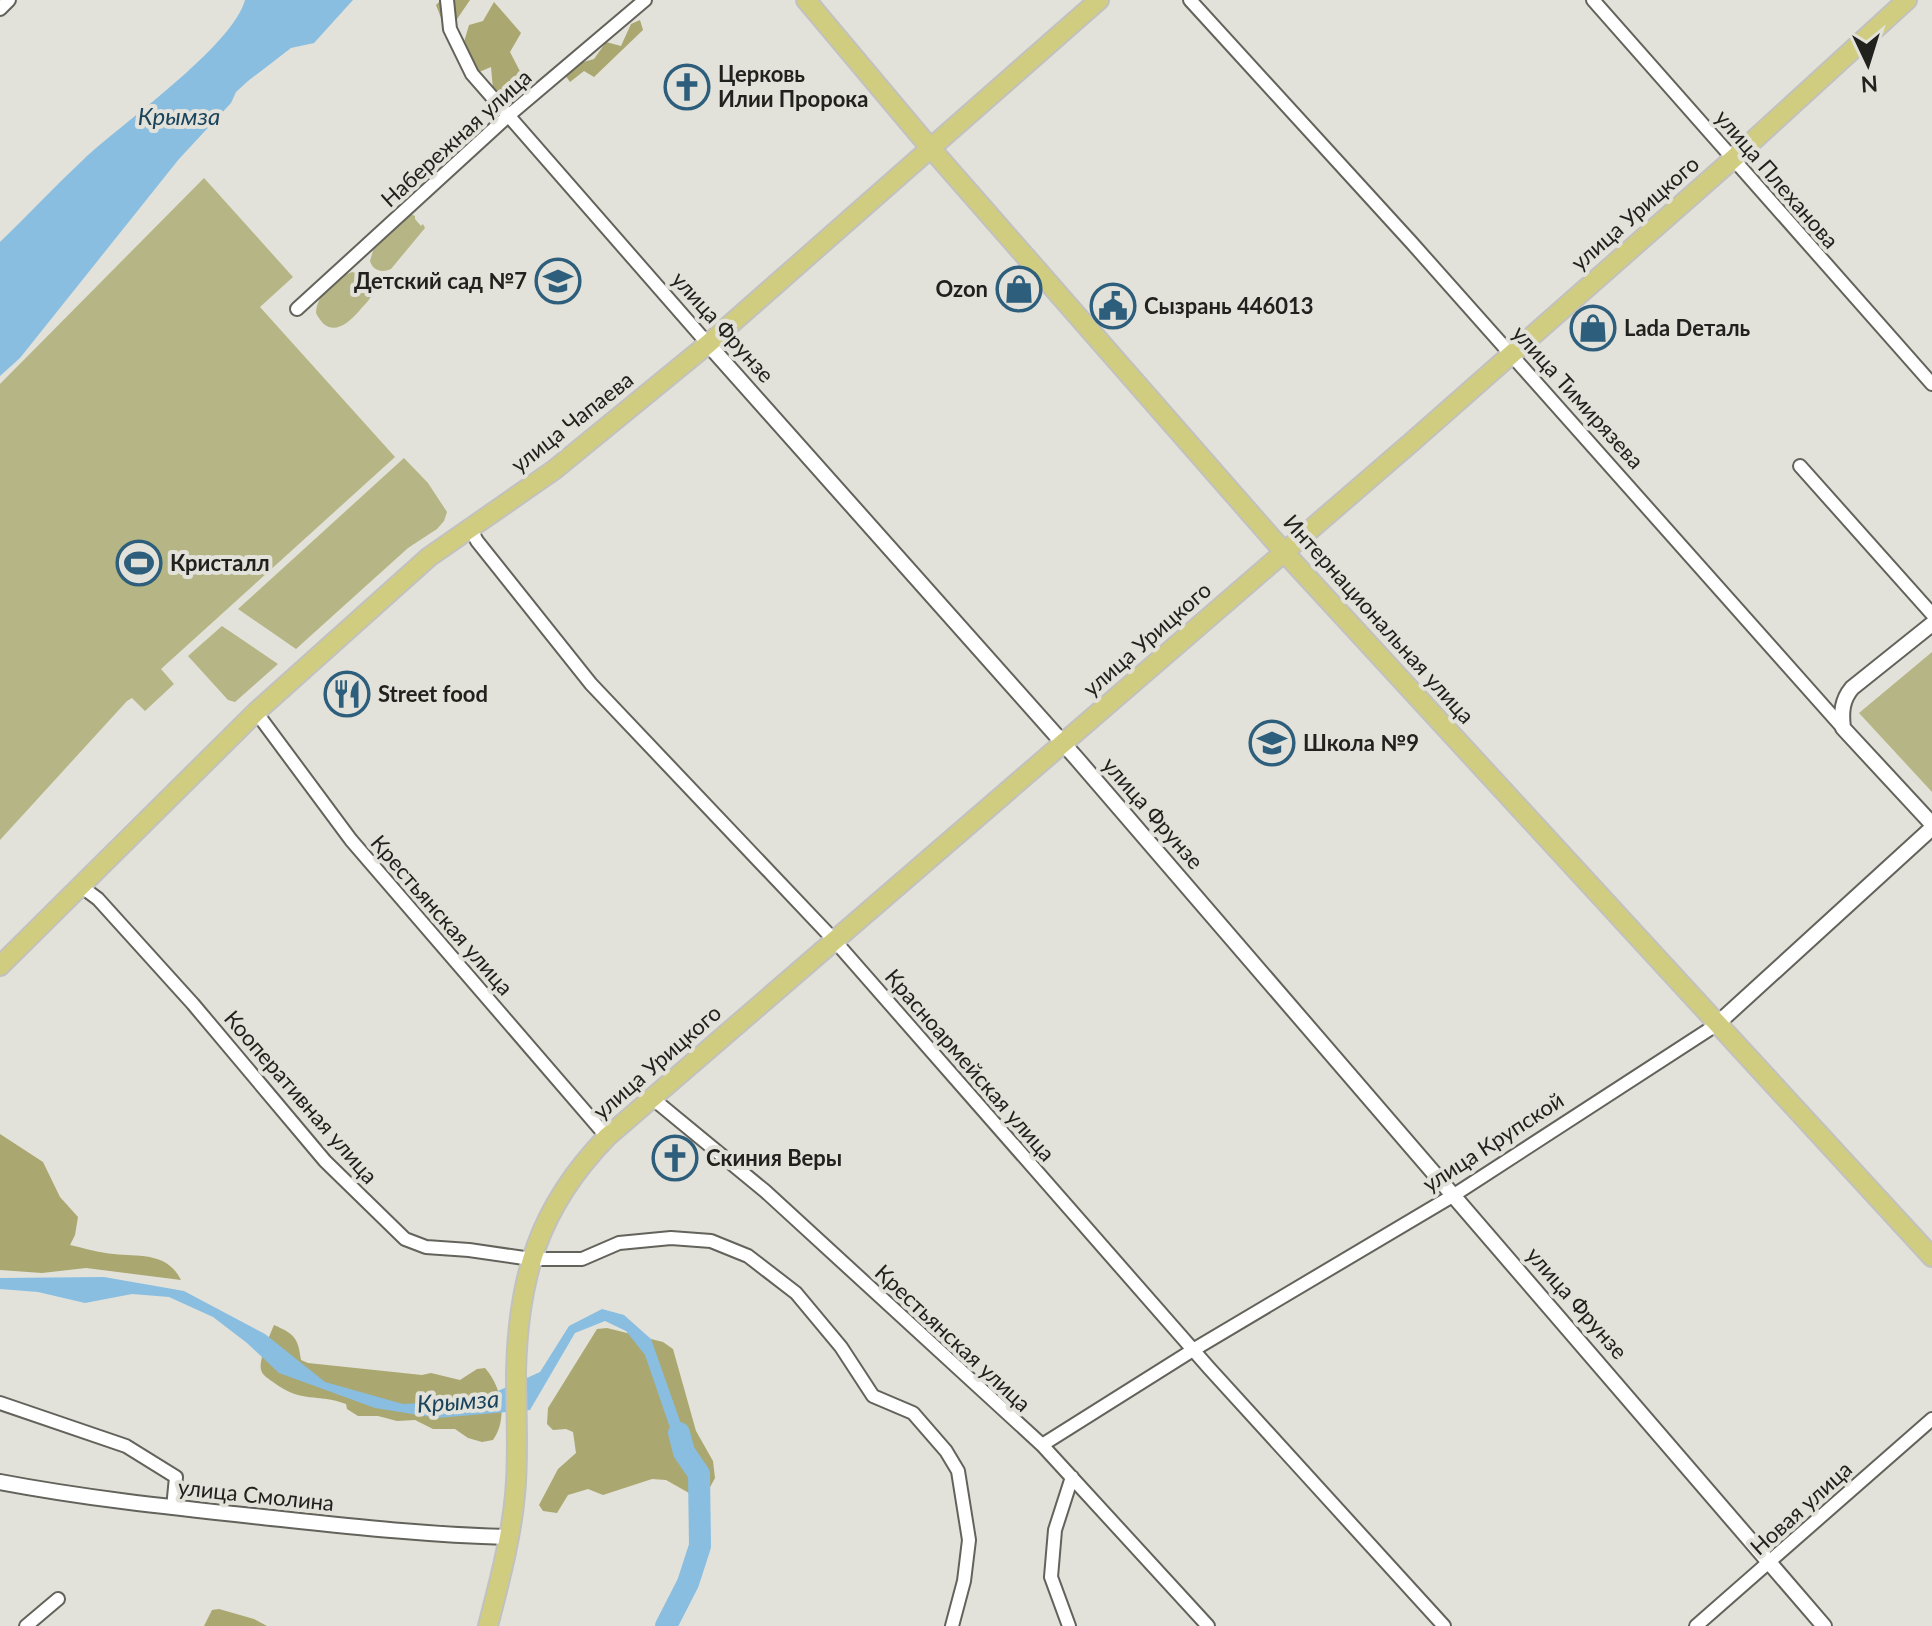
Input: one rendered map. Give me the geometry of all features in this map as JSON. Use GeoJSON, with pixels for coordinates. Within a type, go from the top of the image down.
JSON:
{"type":"FeatureCollection","features":[{"type":"Feature","properties":{"kind":"main road","name":"Интернациональная улица"},"geometry":{"type":"LineString","coordinates":[[806,0],[930,147],[1284,552],[1932,1257]]}},
{"type":"Feature","properties":{"kind":"main road","name":"улица Чапаева"},"geometry":{"type":"LineString","coordinates":[[0,966],[256,712],[429,557],[554,470],[708,344],[1099,0]]}},
{"type":"Feature","properties":{"kind":"main road","name":"улица Урицкого"},"geometry":{"type":"LineString","coordinates":[[488,1626],[515,1496],[516,1370],[523,1293],[542,1229],[579,1166],[607,1137],[1511,354],[1733,159],[1907,0]]}},
{"type":"Feature","properties":{"kind":"street"},"geometry":{"type":"LineString","coordinates":[[0,9],[9,0]]}},
{"type":"Feature","properties":{"kind":"street","name":"улица Фрунзе"},"geometry":{"type":"LineString","coordinates":[[447,0],[450,29],[472,74],[1064,744],[1824,1626]]}},
{"type":"Feature","properties":{"kind":"street","name":"Набережная улица"},"geometry":{"type":"LineString","coordinates":[[297,309],[508,116],[645,0]]}},
{"type":"Feature","properties":{"kind":"street","name":"улица Тимирязева"},"geometry":{"type":"LineString","coordinates":[[1190,0],[1932,826]]}},
{"type":"Feature","properties":{"kind":"street","name":"улица Плеханова"},"geometry":{"type":"LineString","coordinates":[[1593,0],[1932,384]]}},
{"type":"Feature","properties":{"kind":"street"},"geometry":{"type":"LineString","coordinates":[[1800,466],[1932,614]]}},
{"type":"Feature","properties":{"kind":"street","name":"Красноармейская улица"},"geometry":{"type":"LineString","coordinates":[[470,528],[477,541],[591,684],[834,940],[1193,1350],[1444,1626]]}},
{"type":"Feature","properties":{"kind":"street"},"geometry":{"type":"LineString","coordinates":[[1843,728],[1843,704],[1852,688],[1932,624]]}},
{"type":"Feature","properties":{"kind":"street","name":"Крестьянская улица"},"geometry":{"type":"LineString","coordinates":[[256,712],[351,840],[607,1137]]}},
{"type":"Feature","properties":{"kind":"street","name":"улица Крупской"},"geometry":{"type":"LineString","coordinates":[[1042,1445],[1193,1350],[1454,1195],[1716,1025],[1932,826]]}},
{"type":"Feature","properties":{"kind":"street","name":"Кооперативная улица"},"geometry":{"type":"LineString","coordinates":[[82,887],[98,899],[193,1004],[325,1161],[405,1239],[426,1247],[531,1259],[582,1259],[619,1243],[671,1238],[711,1241],[748,1256],[796,1293],[841,1347],[873,1396],[913,1413],[946,1451],[958,1471],[969,1540],[964,1581],[952,1626]]}},
{"type":"Feature","properties":{"kind":"street","name":"Крестьянская улица"},"geometry":{"type":"LineString","coordinates":[[652,1098],[765,1191],[1042,1445],[1208,1626]]}},
{"type":"Feature","properties":{"kind":"street"},"geometry":{"type":"LineString","coordinates":[[0,1403],[126,1446],[176,1477],[173,1508]]}},
{"type":"Feature","properties":{"kind":"street","name":"Новая улица"},"geometry":{"type":"LineString","coordinates":[[1696,1626],[1932,1419]]}},
{"type":"Feature","properties":{"kind":"street"},"geometry":{"type":"LineString","coordinates":[[1069,1623],[1051,1577],[1055,1530],[1072,1477]]}},
{"type":"Feature","properties":{"kind":"street","name":"улица Смолина"},"geometry":{"type":"LineString","coordinates":[[0,1482],[86,1499],[346,1526],[508,1537]]}},
{"type":"Feature","properties":{"kind":"street"},"geometry":{"type":"LineString","coordinates":[[26,1626],[58,1599]]}},
{"type":"Feature","properties":{"kind":"shaded area"},"geometry":{"type":"Polygon","coordinates":[[[441,0],[470,0],[455,22],[443,23],[436,5],[441,0]]]}},
{"type":"Feature","properties":{"kind":"shaded area"},"geometry":{"type":"Polygon","coordinates":[[[494,2],[521,33],[510,52],[526,83],[505,104],[493,89],[491,67],[477,73],[464,42],[469,25],[483,21],[494,2]]]}},
{"type":"Feature","properties":{"kind":"shaded area"},"geometry":{"type":"Polygon","coordinates":[[[640,20],[643,30],[594,77],[584,71],[570,82],[565,75],[580,63],[594,59],[606,42],[621,46],[631,24],[640,20]]]}},
{"type":"Feature","properties":{"kind":"shaded area","name":"Кристалл"},"geometry":{"type":"Polygon","coordinates":[[[204,178],[293,277],[260,307],[395,457],[161,669],[174,684],[145,711],[132,698],[127,701],[0,840],[0,384],[204,178]]]}},
{"type":"Feature","properties":{"kind":"shaded area"},"geometry":{"type":"Polygon","coordinates":[[[411,214],[425,228],[391,269],[376,269],[370,261],[374,247],[411,214]]]}},
{"type":"Feature","properties":{"kind":"shaded area"},"geometry":{"type":"Polygon","coordinates":[[[352,272],[368,276],[373,291],[371,296],[343,325],[326,326],[316,313],[317,306],[333,283],[352,272]]]}},
{"type":"Feature","properties":{"kind":"shaded area"},"geometry":{"type":"Polygon","coordinates":[[[404,458],[428,483],[447,512],[437,529],[408,548],[296,649],[238,609],[404,458]]]}},
{"type":"Feature","properties":{"kind":"shaded area"},"geometry":{"type":"Polygon","coordinates":[[[222,626],[278,664],[235,702],[228,700],[188,656],[222,626]]]}},
{"type":"Feature","properties":{"kind":"shaded area"},"geometry":{"type":"Polygon","coordinates":[[[1932,652],[1932,792],[1859,713],[1932,652]]]}},
{"type":"Feature","properties":{"kind":"shaded area"},"geometry":{"type":"Polygon","coordinates":[[[0,1134],[43,1162],[60,1197],[78,1217],[70,1245],[103,1253],[161,1260],[181,1280],[86,1268],[42,1273],[0,1270],[0,1134]]]}},
{"type":"Feature","properties":{"kind":"shaded area"},"geometry":{"type":"Polygon","coordinates":[[[274,1325],[294,1337],[301,1360],[308,1363],[422,1375],[431,1373],[460,1380],[477,1369],[485,1368],[496,1384],[501,1403],[498,1432],[493,1440],[482,1442],[468,1438],[455,1429],[433,1429],[415,1420],[358,1416],[347,1409],[346,1404],[301,1396],[283,1389],[265,1376],[261,1369],[263,1353],[274,1325]]]}},
{"type":"Feature","properties":{"kind":"shaded area"},"geometry":{"type":"Polygon","coordinates":[[[607,1328],[663,1342],[673,1349],[696,1431],[713,1461],[715,1478],[708,1491],[689,1493],[666,1480],[652,1479],[603,1495],[588,1489],[568,1495],[557,1513],[543,1511],[539,1505],[558,1469],[576,1453],[573,1432],[553,1430],[547,1424],[548,1408],[597,1329],[607,1328]]]}},
{"type":"Feature","properties":{"kind":"shaded area"},"geometry":{"type":"Polygon","coordinates":[[[219,1609],[267,1626],[204,1626],[212,1610],[219,1609]]]}},
{"type":"Feature","properties":{"kind":"water","name":"Крымза"},"geometry":{"type":"Polygon","coordinates":[[[245,0],[353,0],[314,43],[291,48],[236,92],[231,103],[179,159],[20,358],[0,376],[0,242],[84,159],[198,62],[236,19],[245,0]]]}},
{"type":"Feature","properties":{"kind":"water","name":"Крымза"},"geometry":{"type":"Polygon","coordinates":[[[104,1277],[184,1291],[265,1334],[325,1382],[403,1404],[478,1400],[540,1372],[569,1326],[602,1309],[624,1315],[651,1339],[696,1456],[686,1461],[669,1425],[645,1355],[626,1331],[605,1321],[575,1333],[530,1410],[437,1418],[375,1408],[279,1373],[213,1317],[169,1297],[132,1294],[85,1303],[38,1292],[0,1289],[0,1278],[104,1277]]]}},
{"type":"Feature","properties":{"kind":"waterway","name":"Крымза"},"geometry":{"type":"LineString","coordinates":[[666,1626],[688,1583],[700,1546],[699,1474],[684,1452],[679,1433]]}},
{"type":"Feature","properties":{"kind":"place","name":"Церковь Илии Пророка"},"geometry":{"type":"Point","coordinates":[687,87]}},
{"type":"Feature","properties":{"kind":"place","name":"Детский сад №7"},"geometry":{"type":"Point","coordinates":[558,281]}},
{"type":"Feature","properties":{"kind":"place","name":"Ozon"},"geometry":{"type":"Point","coordinates":[1019,289]}},
{"type":"Feature","properties":{"kind":"place","name":"Сызрань 446013"},"geometry":{"type":"Point","coordinates":[1113,306]}},
{"type":"Feature","properties":{"kind":"place","name":"Lada Dеталь"},"geometry":{"type":"Point","coordinates":[1593,328]}},
{"type":"Feature","properties":{"kind":"place","name":"Кристалл"},"geometry":{"type":"Point","coordinates":[139,563]}},
{"type":"Feature","properties":{"kind":"place","name":"Street food"},"geometry":{"type":"Point","coordinates":[347,694]}},
{"type":"Feature","properties":{"kind":"place","name":"Школа №9"},"geometry":{"type":"Point","coordinates":[1272,743]}},
{"type":"Feature","properties":{"kind":"place","name":"Скиния Веры"},"geometry":{"type":"Point","coordinates":[675,1158]}}]}
